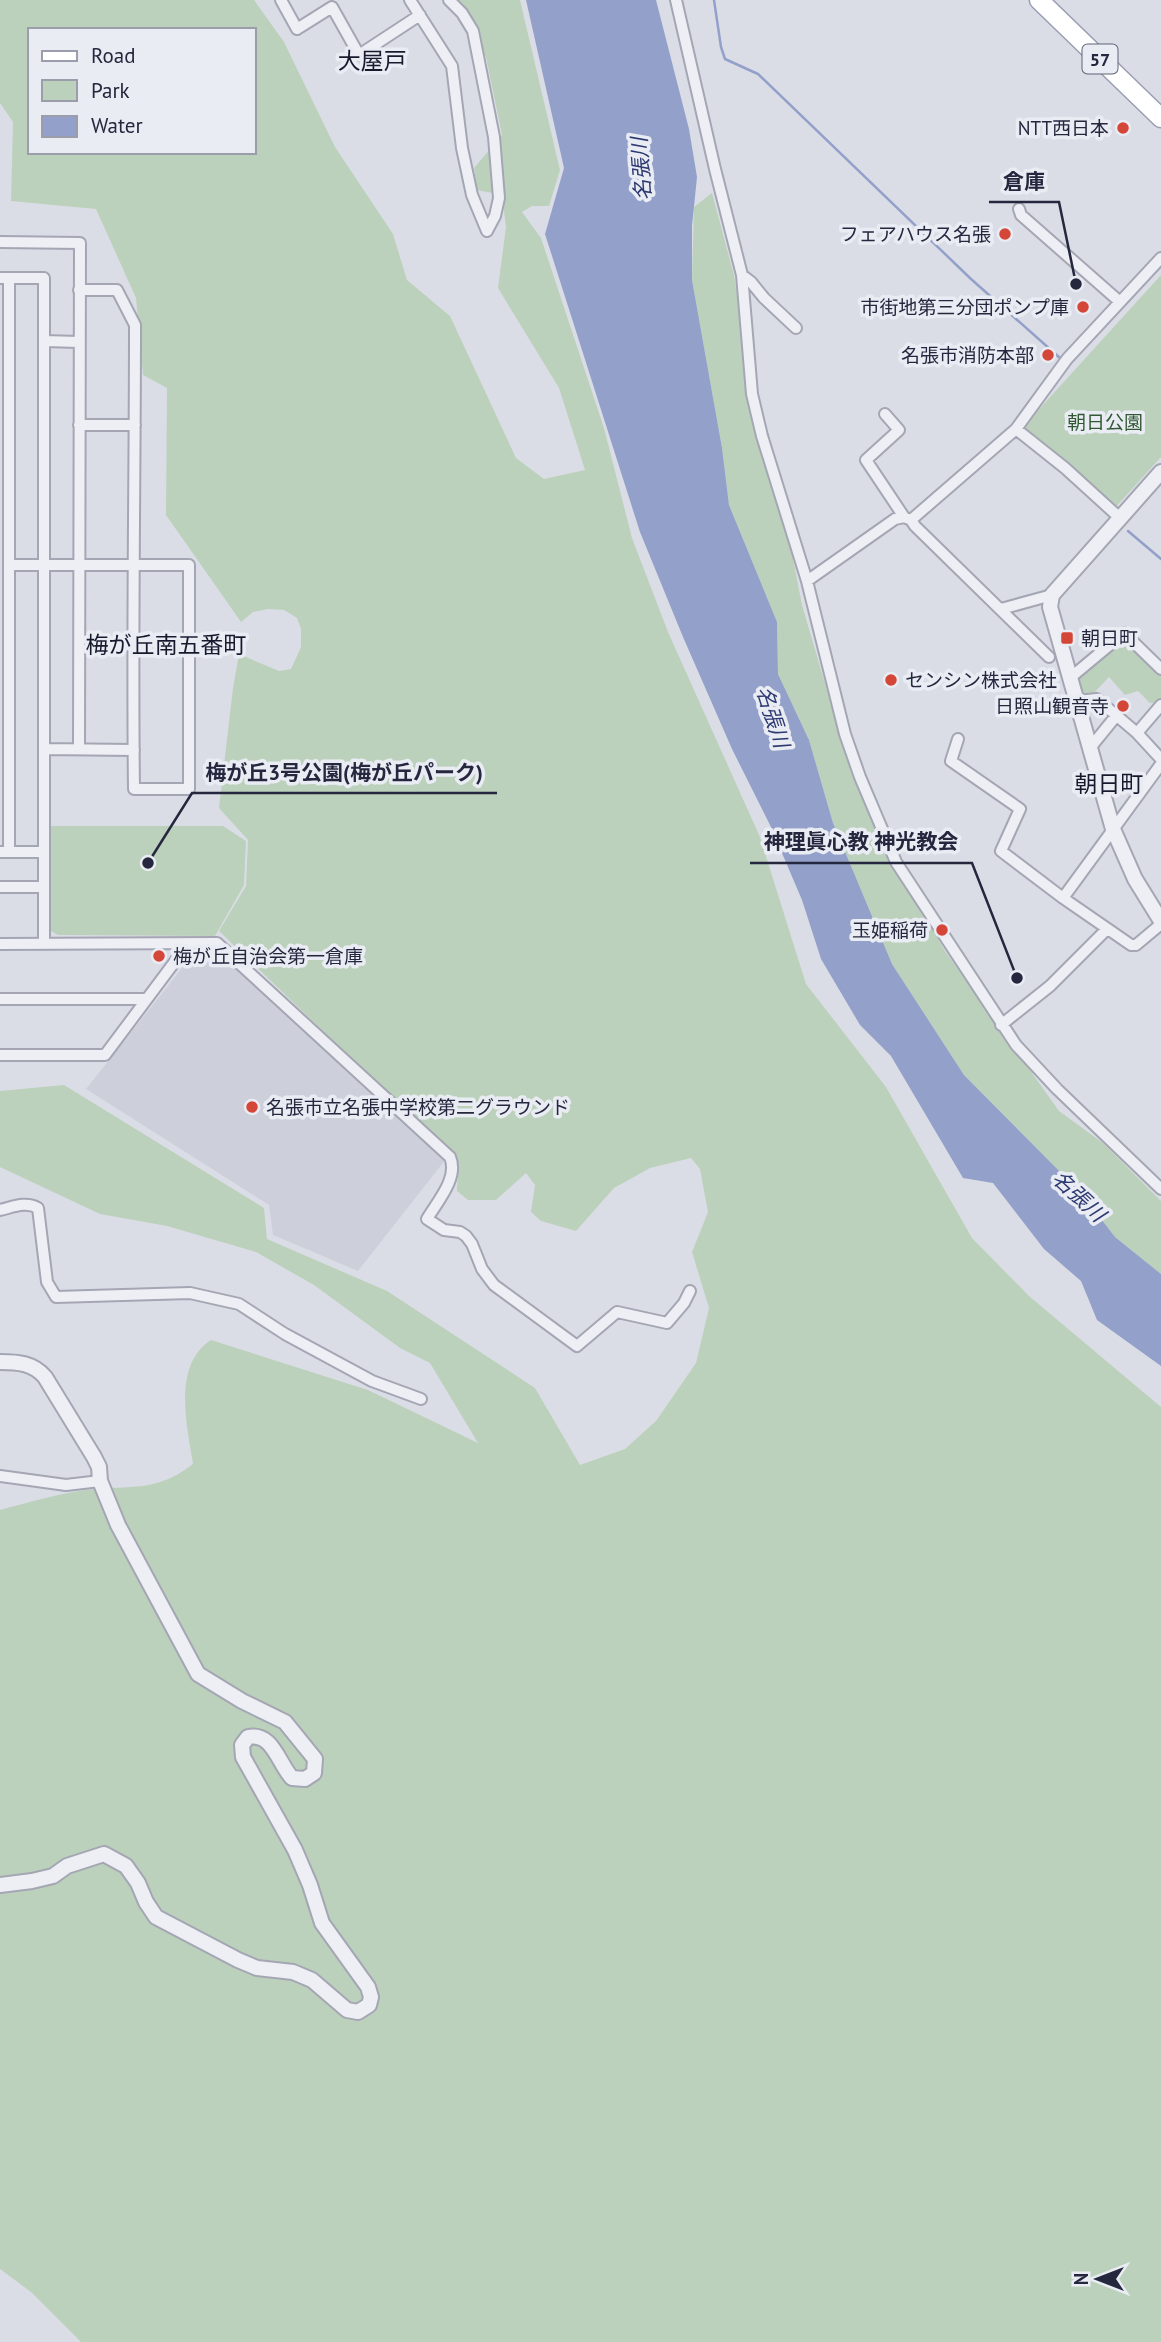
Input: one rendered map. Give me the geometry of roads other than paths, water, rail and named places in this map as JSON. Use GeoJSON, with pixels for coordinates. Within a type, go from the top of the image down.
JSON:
{"type":"FeatureCollection","features":[{"type":"Feature","properties":{"kind":"main road","name":"57"},"geometry":{"type":"LineString","coordinates":[[1039,0],[1161,118]]}},
{"type":"Feature","properties":{"kind":"street"},"geometry":{"type":"LineString","coordinates":[[281,0],[297,29],[332,7],[359,55],[420,15]]}},
{"type":"Feature","properties":{"kind":"street"},"geometry":{"type":"LineString","coordinates":[[411,0],[452,66],[462,148],[472,195],[486,231],[495,216],[499,198],[492,127],[473,31],[462,13],[449,0]]}},
{"type":"Feature","properties":{"kind":"street"},"geometry":{"type":"LineString","coordinates":[[676,0],[742,275],[752,394],[762,436],[807,581],[845,734],[860,777],[891,850],[913,890],[1002,1025],[1032,1065],[1161,1189]]}},
{"type":"Feature","properties":{"kind":"street"},"geometry":{"type":"LineString","coordinates":[[1019,209],[1021,215],[1120,302]]}},
{"type":"Feature","properties":{"kind":"street"},"geometry":{"type":"LineString","coordinates":[[0,242],[80,243],[79,749]]}},
{"type":"Feature","properties":{"kind":"street"},"geometry":{"type":"LineString","coordinates":[[807,581],[886,524],[895,519],[907,518],[1019,431],[1064,364],[1161,258]]}},
{"type":"Feature","properties":{"kind":"street"},"geometry":{"type":"LineString","coordinates":[[742,275],[796,328]]}},
{"type":"Feature","properties":{"kind":"street"},"geometry":{"type":"LineString","coordinates":[[44,852],[4,852],[5,595],[9,565],[5,535],[5,278],[44,278],[44,341],[44,565],[44,749],[44,852],[44,944]]}},
{"type":"Feature","properties":{"kind":"street"},"geometry":{"type":"LineString","coordinates":[[9,565],[135,565],[189,565],[189,789],[134,789],[135,565],[135,325],[117,289],[79,290]]}},
{"type":"Feature","properties":{"kind":"street"},"geometry":{"type":"LineString","coordinates":[[44,341],[79,342]]}},
{"type":"Feature","properties":{"kind":"street"},"geometry":{"type":"LineString","coordinates":[[885,414],[899,430],[861,463],[907,518],[1049,657]]}},
{"type":"Feature","properties":{"kind":"street"},"geometry":{"type":"LineString","coordinates":[[79,425],[135,425]]}},
{"type":"Feature","properties":{"kind":"street"},"geometry":{"type":"LineString","coordinates":[[1019,431],[1121,519]]}},
{"type":"Feature","properties":{"kind":"street"},"geometry":{"type":"LineString","coordinates":[[1001,609],[1052,595],[1161,472]]}},
{"type":"Feature","properties":{"kind":"street"},"geometry":{"type":"LineString","coordinates":[[958,739],[951,761],[1020,809],[1002,851],[1063,898],[1131,944],[1136,945],[1161,923],[1135,879],[1113,829],[1051,617],[1052,595]]}},
{"type":"Feature","properties":{"kind":"street"},"geometry":{"type":"LineString","coordinates":[[1070,678],[1124,632],[1161,669]]}},
{"type":"Feature","properties":{"kind":"street"},"geometry":{"type":"LineString","coordinates":[[1077,701],[1097,699],[1137,733],[1161,758]]}},
{"type":"Feature","properties":{"kind":"street"},"geometry":{"type":"LineString","coordinates":[[1137,733],[1161,705]]}},
{"type":"Feature","properties":{"kind":"street"},"geometry":{"type":"LineString","coordinates":[[1090,748],[1116,716]]}},
{"type":"Feature","properties":{"kind":"street"},"geometry":{"type":"LineString","coordinates":[[44,749],[134,750]]}},
{"type":"Feature","properties":{"kind":"street"},"geometry":{"type":"LineString","coordinates":[[1063,898],[1161,764]]}},
{"type":"Feature","properties":{"kind":"street"},"geometry":{"type":"LineString","coordinates":[[0,887],[44,887]]}},
{"type":"Feature","properties":{"kind":"street"},"geometry":{"type":"LineString","coordinates":[[1002,1025],[1050,986],[1107,929]]}},
{"type":"Feature","properties":{"kind":"street"},"geometry":{"type":"LineString","coordinates":[[0,944],[217,943],[450,1157],[452,1176],[427,1219],[444,1230],[460,1232],[466,1236],[482,1269],[494,1285],[577,1346],[617,1312],[667,1323],[684,1303],[690,1291]]}},
{"type":"Feature","properties":{"kind":"street"},"geometry":{"type":"LineString","coordinates":[[0,1055],[105,1055],[188,944]]}},
{"type":"Feature","properties":{"kind":"street"},"geometry":{"type":"LineString","coordinates":[[0,999],[147,999]]}},
{"type":"Feature","properties":{"kind":"street"},"geometry":{"type":"LineString","coordinates":[[0,1210],[25,1204],[38,1208],[47,1282],[56,1297],[190,1293],[239,1304],[285,1334],[372,1381],[421,1399]]}},
{"type":"Feature","properties":{"kind":"street"},"geometry":{"type":"LineString","coordinates":[[0,1363],[18,1362],[30,1366],[45,1377],[94,1457],[99,1467],[100,1481],[118,1525],[198,1674],[242,1701],[285,1722],[315,1759],[314,1773],[305,1779],[292,1778],[273,1746],[265,1739],[257,1735],[248,1737],[242,1745],[243,1757],[295,1850],[322,1923],[368,1987],[371,1997],[369,2005],[358,2012],[347,2010],[312,1980],[293,1972],[257,1968],[238,1961],[156,1917],[126,1866],[104,1854],[67,1866],[53,1876],[0,1885]]}},
{"type":"Feature","properties":{"kind":"street"},"geometry":{"type":"LineString","coordinates":[[0,1476],[66,1485],[100,1481]]}},
{"type":"Feature","properties":{"kind":"water","name":"名張川"},"geometry":{"type":"Polygon","coordinates":[[[526,0],[656,0],[689,129],[697,177],[692,226],[692,280],[722,448],[729,505],[777,622],[778,674],[809,740],[833,823],[892,964],[964,1075],[1081,1193],[1115,1237],[1161,1274],[1161,1366],[1097,1320],[1081,1281],[1044,1249],[993,1183],[963,1178],[891,1056],[860,1025],[821,959],[802,900],[770,825],[732,749],[640,532],[545,234],[564,168],[526,0]]]}},
{"type":"Feature","properties":{"kind":"waterway"},"geometry":{"type":"LineString","coordinates":[[714,0],[725,59],[758,74],[971,279],[1062,362]]}},
{"type":"Feature","properties":{"kind":"waterway"},"geometry":{"type":"LineString","coordinates":[[1128,531],[1161,559]]}},
{"type":"Feature","properties":{"kind":"place","name":"NTT西日本"},"geometry":{"type":"Point","coordinates":[1123,128]}},
{"type":"Feature","properties":{"kind":"place","name":"フェアハウス名張"},"geometry":{"type":"Point","coordinates":[1005,234]}},
{"type":"Feature","properties":{"kind":"place","name":"倉庫"},"geometry":{"type":"Point","coordinates":[1076,284]}},
{"type":"Feature","properties":{"kind":"place","name":"市街地第三分団ポンプ庫"},"geometry":{"type":"Point","coordinates":[1083,307]}},
{"type":"Feature","properties":{"kind":"place","name":"名張市消防本部"},"geometry":{"type":"Point","coordinates":[1048,355]}},
{"type":"Feature","properties":{"kind":"place","name":"朝日町"},"geometry":{"type":"Point","coordinates":[1067,638]}},
{"type":"Feature","properties":{"kind":"place","name":"センシン株式会社"},"geometry":{"type":"Point","coordinates":[891,680]}},
{"type":"Feature","properties":{"kind":"place","name":"日照山観音寺"},"geometry":{"type":"Point","coordinates":[1123,706]}},
{"type":"Feature","properties":{"kind":"place","name":"梅が丘3号公園(梅が丘パーク)"},"geometry":{"type":"Point","coordinates":[148,863]}},
{"type":"Feature","properties":{"kind":"place","name":"玉姫稲荷"},"geometry":{"type":"Point","coordinates":[942,930]}},
{"type":"Feature","properties":{"kind":"place","name":"梅が丘自治会第一倉庫"},"geometry":{"type":"Point","coordinates":[159,956]}},
{"type":"Feature","properties":{"kind":"place","name":"神理眞心教 神光教会"},"geometry":{"type":"Point","coordinates":[1017,978]}},
{"type":"Feature","properties":{"kind":"place","name":"名張市立名張中学校第二グラウンド"},"geometry":{"type":"Point","coordinates":[252,1107]}},
{"type":"Feature","properties":{"kind":"district","name":"大屋戸"},"geometry":{"type":"Point","coordinates":[372,60]}},
{"type":"Feature","properties":{"kind":"district","name":"梅が丘南五番町"},"geometry":{"type":"Point","coordinates":[166,644]}},
{"type":"Feature","properties":{"kind":"district","name":"朝日町"},"geometry":{"type":"Point","coordinates":[1109,783]}},
{"type":"Feature","properties":{"kind":"park label","name":"朝日公園"},"geometry":{"type":"Point","coordinates":[1105,422]}}]}
